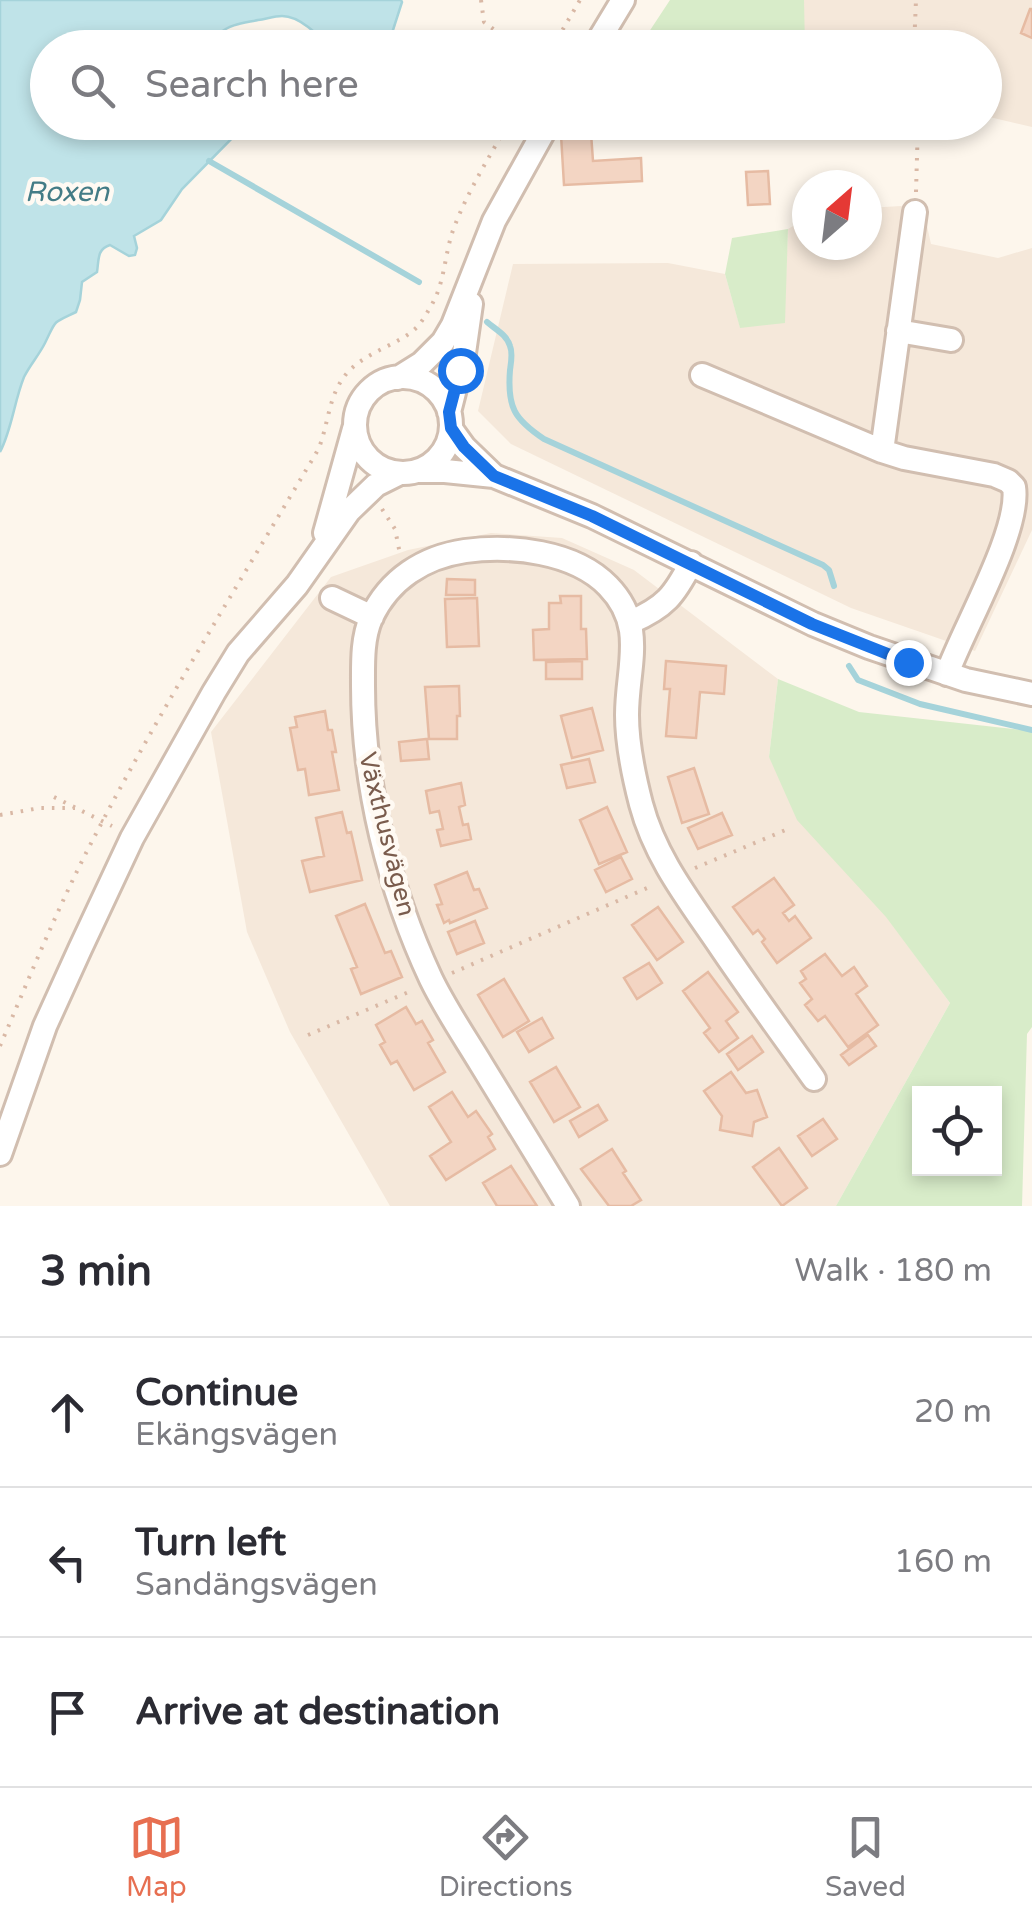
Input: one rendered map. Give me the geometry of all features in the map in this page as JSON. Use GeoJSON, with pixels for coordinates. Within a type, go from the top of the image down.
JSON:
{"type":"FeatureCollection","features":[{"type":"Feature","properties":{"kind":"street"},"geometry":{"type":"LineString","coordinates":[[605,30],[623,0]]}},
{"type":"Feature","properties":{"kind":"street"},"geometry":{"type":"LineString","coordinates":[[320,549],[366,395],[422,363],[443,342],[476,271],[494,220],[539,140]]}},
{"type":"Feature","properties":{"kind":"street"},"geometry":{"type":"LineString","coordinates":[[882,451],[915,212]]}},
{"type":"Feature","properties":{"kind":"street"},"geometry":{"type":"LineString","coordinates":[[0,1154],[45,1026],[132,838],[238,653],[297,585],[364,494],[376,485],[434,462],[441,455],[450,438],[476,271]]}},
{"type":"Feature","properties":{"kind":"street"},"geometry":{"type":"LineString","coordinates":[[898,331],[952,340]]}},
{"type":"Feature","properties":{"kind":"street"},"geometry":{"type":"LineString","coordinates":[[702,375],[882,451],[994,475],[1014,487],[1014,508],[1002,544],[947,674]]}},
{"type":"Feature","properties":{"kind":"street"},"geometry":{"type":"LineString","coordinates":[[398,378],[430,385],[442,397],[464,447],[494,476]]}},
{"type":"Feature","properties":{"kind":"street"},"geometry":{"type":"LineString","coordinates":[[356,420],[358,440],[367,456],[382,468],[494,476],[592,516],[812,624],[947,674],[1032,694]]}},
{"type":"Feature","properties":{"kind":"street","name":"Växthusvägen"},"geometry":{"type":"LineString","coordinates":[[568,1206],[432,981],[415,940],[396,885],[373,792],[363,708],[364,642],[372,617],[398,581],[424,562],[464,551],[507,549],[556,558],[590,572],[614,592],[631,622]]}},
{"type":"Feature","properties":{"kind":"street"},"geometry":{"type":"LineString","coordinates":[[691,563],[677,590],[661,608],[631,622],[627,712],[641,804],[672,877],[814,1079]]}},
{"type":"Feature","properties":{"kind":"street"},"geometry":{"type":"LineString","coordinates":[[332,598],[372,617]]}},
{"type":"Feature","properties":{"kind":"path"},"geometry":{"type":"LineString","coordinates":[[481,0],[484,22],[494,30]]}},
{"type":"Feature","properties":{"kind":"path"},"geometry":{"type":"LineString","coordinates":[[562,30],[580,0]]}},
{"type":"Feature","properties":{"kind":"path"},"geometry":{"type":"LineString","coordinates":[[915,30],[916,0]]}},
{"type":"Feature","properties":{"kind":"path"},"geometry":{"type":"LineString","coordinates":[[0,1046],[103,821],[182,678],[309,466],[320,444],[336,390],[364,358],[416,328],[428,310],[442,283],[454,226],[499,140]]}},
{"type":"Feature","properties":{"kind":"path"},"geometry":{"type":"LineString","coordinates":[[915,212],[917,140]]}},
{"type":"Feature","properties":{"kind":"path"},"geometry":{"type":"LineString","coordinates":[[54,797],[132,838]]}},
{"type":"Feature","properties":{"kind":"path"},"geometry":{"type":"LineString","coordinates":[[0,814],[76,808]]}},
{"type":"Feature","properties":{"kind":"path"},"geometry":{"type":"LineString","coordinates":[[308,1035],[788,829]]}},
{"type":"Feature","properties":{"kind":"shaded area"},"geometry":{"type":"Polygon","coordinates":[[[772,0],[1032,0],[1032,127],[1002,120],[1002,30],[770,30],[772,0]]]}},
{"type":"Feature","properties":{"kind":"shaded area"},"geometry":{"type":"Polygon","coordinates":[[[901,206],[925,217],[931,244],[998,258],[1032,248],[1032,530],[975,651],[851,608],[511,444],[478,411],[513,264],[668,263],[725,274],[740,327],[784,322],[788,229],[792,227],[792,260],[882,260],[882,207],[901,206]]]}},
{"type":"Feature","properties":{"kind":"shaded area"},"geometry":{"type":"Polygon","coordinates":[[[491,533],[562,538],[634,570],[778,679],[769,757],[950,1003],[836,1206],[390,1206],[290,1032],[247,932],[211,732],[331,577],[408,550],[491,533]]]}},
{"type":"Feature","properties":{"kind":"green space"},"geometry":{"type":"Polygon","coordinates":[[[670,0],[804,0],[805,30],[650,30],[670,0]]]}},
{"type":"Feature","properties":{"kind":"green space"},"geometry":{"type":"Polygon","coordinates":[[[788,229],[785,323],[740,328],[725,274],[732,238],[788,229]]]}},
{"type":"Feature","properties":{"kind":"green space"},"geometry":{"type":"Polygon","coordinates":[[[778,679],[859,712],[1032,731],[1032,1027],[1027,1034],[1022,1206],[836,1206],[950,1003],[886,917],[797,820],[769,757],[778,679]]]}},
{"type":"Feature","properties":{"kind":"water","name":"Roxen"},"geometry":{"type":"Polygon","coordinates":[[[0,0],[401,0],[393,30],[311,30],[282,16],[225,30],[30,30],[30,140],[230,140],[182,189],[161,220],[134,236],[135,255],[129,256],[110,245],[103,249],[97,272],[82,282],[76,312],[56,323],[24,377],[0,452],[0,0]]]}},
{"type":"Feature","properties":{"kind":"building"},"geometry":{"type":"Polygon","coordinates":[[[1032,9],[1032,38],[1021,33],[1032,9]]]}},
{"type":"Feature","properties":{"kind":"building"},"geometry":{"type":"Polygon","coordinates":[[[561,140],[592,140],[593,161],[641,158],[642,181],[564,185],[561,140]]]}},
{"type":"Feature","properties":{"kind":"building"},"geometry":{"type":"Polygon","coordinates":[[[768,171],[770,204],[748,205],[746,172],[768,171]]]}},
{"type":"Feature","properties":{"kind":"building"},"geometry":{"type":"Polygon","coordinates":[[[447,579],[475,580],[475,595],[446,595],[447,579]]]}},
{"type":"Feature","properties":{"kind":"building"},"geometry":{"type":"Polygon","coordinates":[[[560,596],[581,596],[581,629],[586,629],[587,659],[534,660],[533,630],[549,629],[549,603],[561,603],[560,596]]]}},
{"type":"Feature","properties":{"kind":"building"},"geometry":{"type":"Polygon","coordinates":[[[477,598],[479,646],[447,647],[445,599],[477,598]]]}},
{"type":"Feature","properties":{"kind":"building"},"geometry":{"type":"Polygon","coordinates":[[[582,661],[582,679],[546,679],[546,662],[582,661]]]}},
{"type":"Feature","properties":{"kind":"building"},"geometry":{"type":"Polygon","coordinates":[[[666,661],[726,666],[724,694],[700,692],[696,738],[666,736],[670,689],[664,689],[666,661]]]}},
{"type":"Feature","properties":{"kind":"building"},"geometry":{"type":"Polygon","coordinates":[[[459,686],[457,739],[429,739],[425,687],[459,686]]]}},
{"type":"Feature","properties":{"kind":"building"},"geometry":{"type":"Polygon","coordinates":[[[592,708],[603,750],[572,758],[561,716],[592,708]]]}},
{"type":"Feature","properties":{"kind":"building"},"geometry":{"type":"Polygon","coordinates":[[[325,711],[336,752],[332,752],[339,790],[309,795],[305,769],[298,770],[290,728],[297,727],[295,717],[325,711]]]}},
{"type":"Feature","properties":{"kind":"building"},"geometry":{"type":"Polygon","coordinates":[[[427,739],[429,759],[401,761],[399,742],[427,739]]]}},
{"type":"Feature","properties":{"kind":"building"},"geometry":{"type":"Polygon","coordinates":[[[589,759],[595,782],[567,788],[561,765],[589,759]]]}},
{"type":"Feature","properties":{"kind":"building"},"geometry":{"type":"Polygon","coordinates":[[[694,768],[709,814],[682,823],[668,777],[694,768]]]}},
{"type":"Feature","properties":{"kind":"building"},"geometry":{"type":"Polygon","coordinates":[[[461,783],[465,805],[459,807],[471,839],[441,846],[437,830],[443,829],[439,811],[430,813],[426,791],[461,783]]]}},
{"type":"Feature","properties":{"kind":"building"},"geometry":{"type":"Polygon","coordinates":[[[607,807],[627,852],[599,864],[580,820],[607,807]]]}},
{"type":"Feature","properties":{"kind":"building"},"geometry":{"type":"Polygon","coordinates":[[[342,812],[362,880],[310,892],[302,861],[324,856],[316,818],[342,812]]]}},
{"type":"Feature","properties":{"kind":"building"},"geometry":{"type":"Polygon","coordinates":[[[722,813],[732,835],[698,849],[688,828],[722,813]]]}},
{"type":"Feature","properties":{"kind":"building"},"geometry":{"type":"Polygon","coordinates":[[[621,857],[632,879],[606,892],[595,870],[621,857]]]}},
{"type":"Feature","properties":{"kind":"building"},"geometry":{"type":"Polygon","coordinates":[[[467,872],[487,908],[444,923],[435,885],[467,872]]]}},
{"type":"Feature","properties":{"kind":"building"},"geometry":{"type":"Polygon","coordinates":[[[774,878],[794,905],[783,913],[789,921],[795,916],[811,938],[777,963],[758,930],[753,934],[733,907],[774,878]]]}},
{"type":"Feature","properties":{"kind":"building"},"geometry":{"type":"Polygon","coordinates":[[[365,904],[385,953],[391,951],[402,977],[361,994],[351,969],[357,967],[336,916],[365,904]]]}},
{"type":"Feature","properties":{"kind":"building"},"geometry":{"type":"Polygon","coordinates":[[[658,907],[683,942],[657,960],[632,925],[658,907]]]}},
{"type":"Feature","properties":{"kind":"building"},"geometry":{"type":"Polygon","coordinates":[[[475,921],[484,943],[457,954],[448,932],[475,921]]]}},
{"type":"Feature","properties":{"kind":"building"},"geometry":{"type":"Polygon","coordinates":[[[825,954],[842,976],[854,967],[867,986],[856,994],[878,1025],[848,1047],[825,1016],[818,1021],[805,1005],[812,999],[800,983],[806,979],[801,971],[825,954]]]}},
{"type":"Feature","properties":{"kind":"building"},"geometry":{"type":"Polygon","coordinates":[[[649,963],[662,983],[637,999],[624,978],[649,963]]]}},
{"type":"Feature","properties":{"kind":"building"},"geometry":{"type":"Polygon","coordinates":[[[708,972],[738,1012],[726,1021],[738,1038],[719,1052],[704,1033],[710,1028],[683,991],[708,972]]]}},
{"type":"Feature","properties":{"kind":"building"},"geometry":{"type":"Polygon","coordinates":[[[504,979],[529,1021],[503,1037],[478,995],[504,979]]]}},
{"type":"Feature","properties":{"kind":"building"},"geometry":{"type":"Polygon","coordinates":[[[406,1007],[416,1024],[422,1021],[433,1040],[428,1043],[445,1072],[414,1090],[397,1061],[391,1064],[380,1045],[385,1042],[376,1025],[406,1007]]]}},
{"type":"Feature","properties":{"kind":"building"},"geometry":{"type":"Polygon","coordinates":[[[542,1018],[553,1038],[529,1052],[517,1032],[542,1018]]]}},
{"type":"Feature","properties":{"kind":"building"},"geometry":{"type":"Polygon","coordinates":[[[868,1035],[876,1046],[849,1065],[841,1055],[868,1035]]]}},
{"type":"Feature","properties":{"kind":"building"},"geometry":{"type":"Polygon","coordinates":[[[752,1036],[763,1052],[738,1070],[727,1054],[752,1036]]]}},
{"type":"Feature","properties":{"kind":"building"},"geometry":{"type":"Polygon","coordinates":[[[556,1067],[580,1107],[554,1122],[530,1082],[556,1067]]]}},
{"type":"Feature","properties":{"kind":"building"},"geometry":{"type":"Polygon","coordinates":[[[731,1072],[746,1093],[757,1090],[767,1117],[754,1122],[752,1136],[720,1130],[722,1116],[704,1091],[731,1072]]]}},
{"type":"Feature","properties":{"kind":"building"},"geometry":{"type":"Polygon","coordinates":[[[452,1092],[468,1117],[476,1111],[492,1134],[488,1137],[495,1149],[446,1180],[430,1156],[451,1142],[429,1107],[452,1092]]]}},
{"type":"Feature","properties":{"kind":"building"},"geometry":{"type":"Polygon","coordinates":[[[598,1105],[607,1120],[579,1137],[570,1121],[598,1105]]]}},
{"type":"Feature","properties":{"kind":"building"},"geometry":{"type":"Polygon","coordinates":[[[823,1119],[837,1139],[812,1156],[798,1136],[823,1119]]]}},
{"type":"Feature","properties":{"kind":"building"},"geometry":{"type":"Polygon","coordinates":[[[779,1148],[807,1188],[782,1206],[753,1167],[779,1148]]]}},
{"type":"Feature","properties":{"kind":"building"},"geometry":{"type":"Polygon","coordinates":[[[612,1149],[641,1200],[631,1206],[609,1206],[581,1169],[612,1149]]]}},
{"type":"Feature","properties":{"kind":"building"},"geometry":{"type":"Polygon","coordinates":[[[511,1166],[537,1206],[497,1206],[483,1183],[511,1166]]]}},
{"type":"Feature","properties":{"kind":"waterway"},"geometry":{"type":"LineString","coordinates":[[209,161],[419,282]]}},
{"type":"Feature","properties":{"kind":"waterway"},"geometry":{"type":"LineString","coordinates":[[487,322],[504,335],[511,349],[512,403],[519,418],[534,432],[823,565],[834,586]]}},
{"type":"Feature","properties":{"kind":"waterway"},"geometry":{"type":"LineString","coordinates":[[849,666],[858,680],[920,704],[1032,730]]}},
{"type":"Feature","properties":{"kind":"route"},"geometry":{"type":"LineString","coordinates":[[460,370],[449,412],[451,428],[494,476],[592,516],[812,624],[908,662]]}}]}
